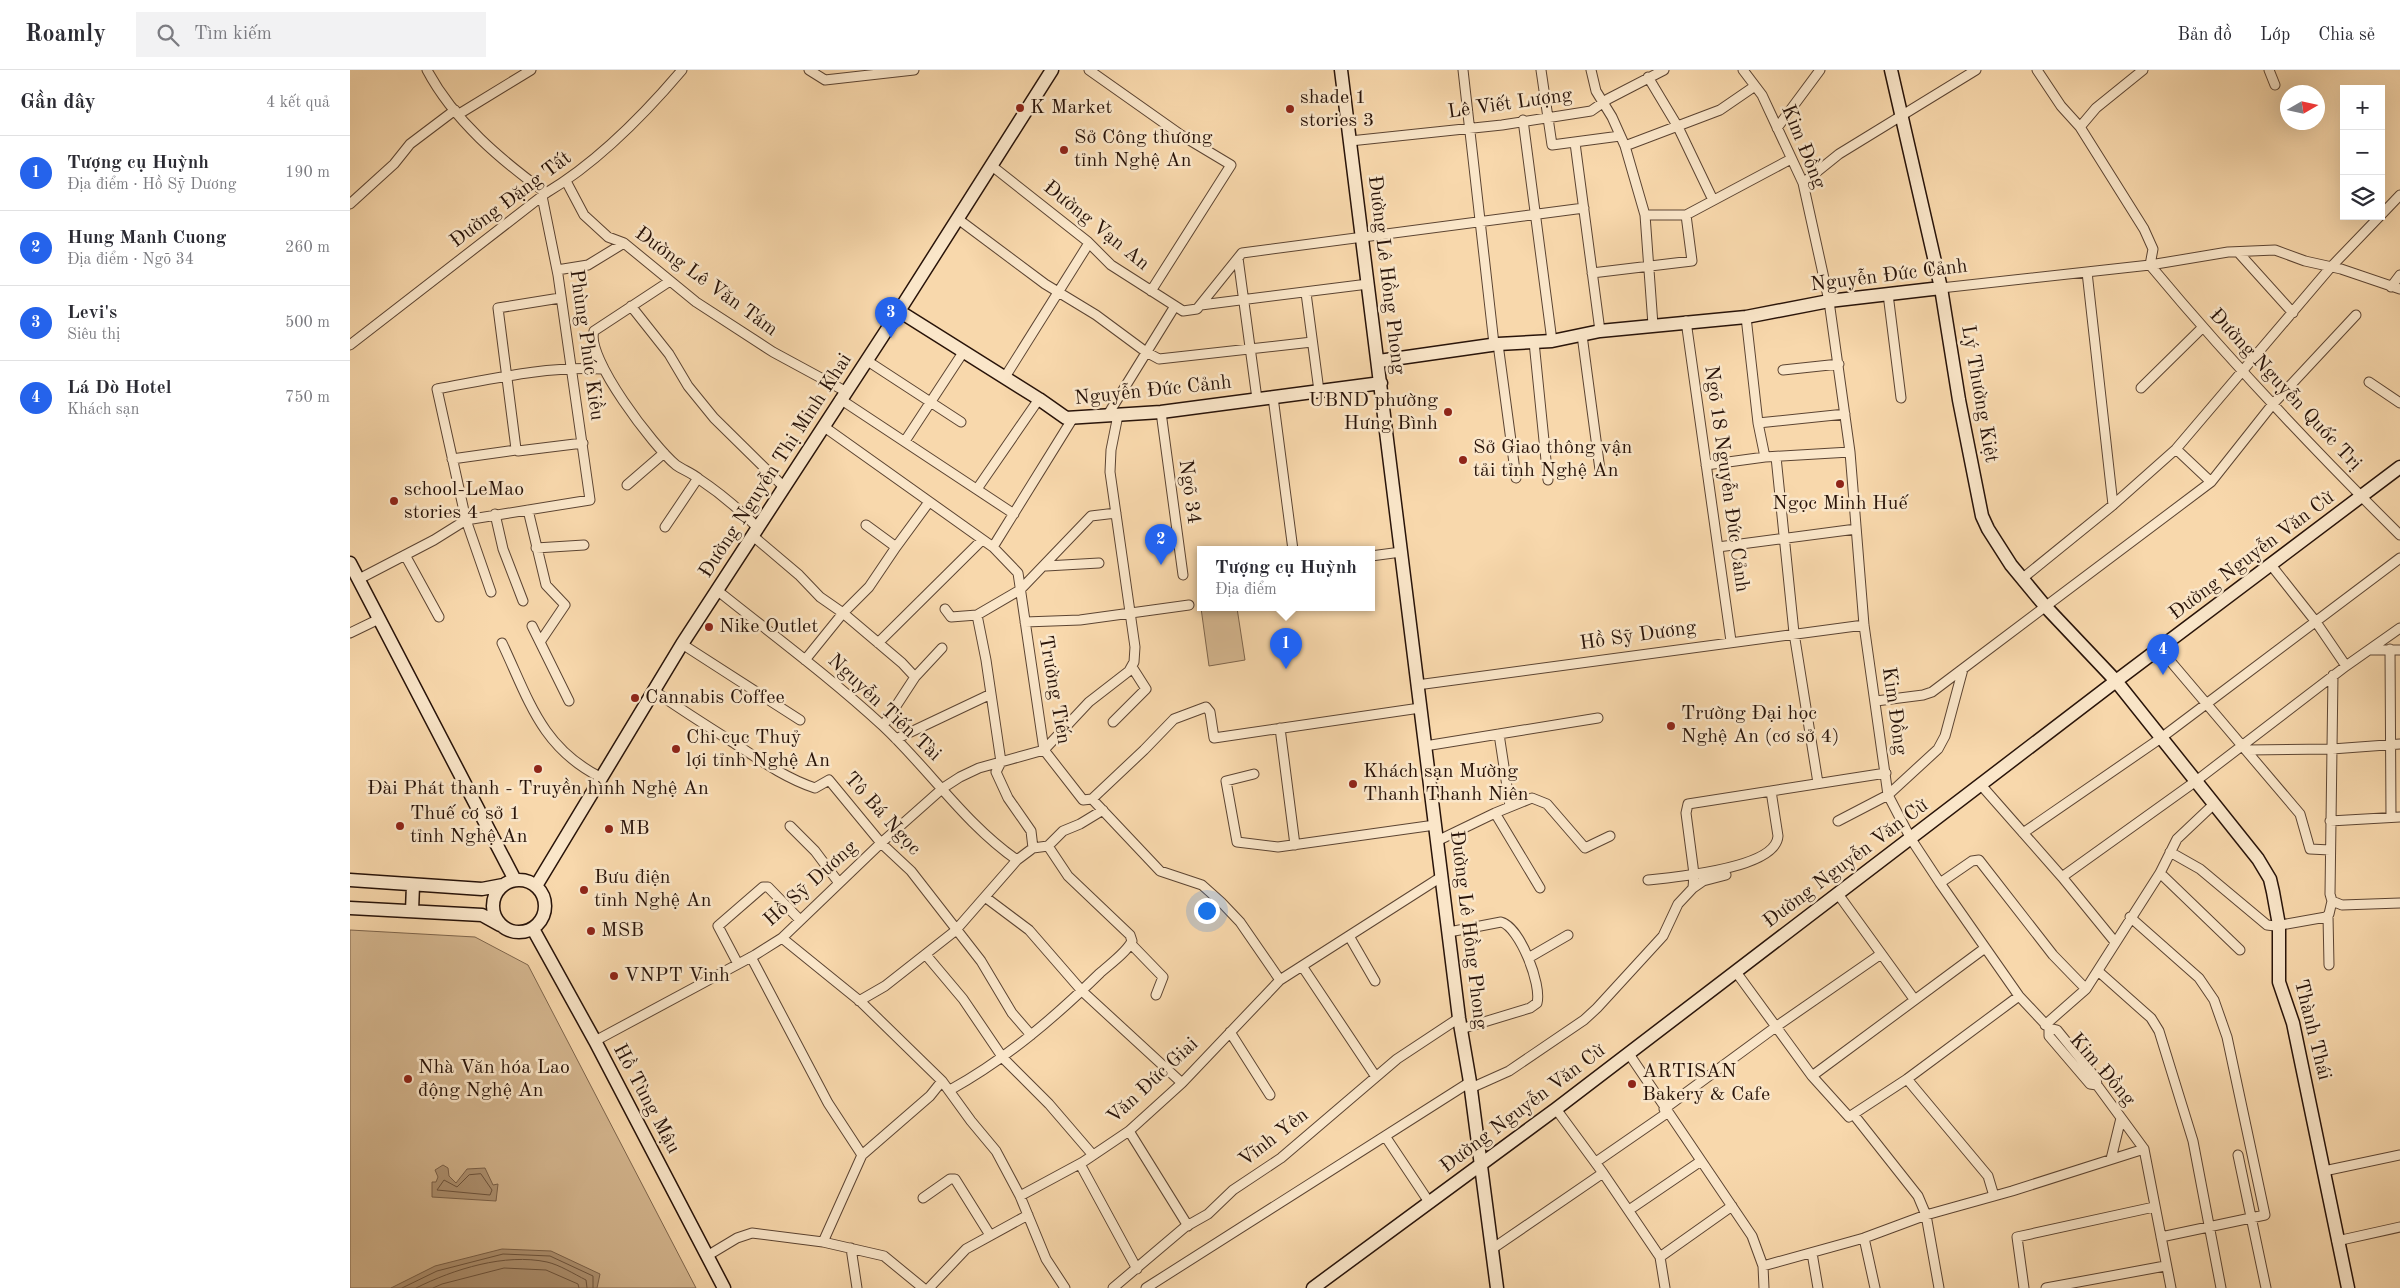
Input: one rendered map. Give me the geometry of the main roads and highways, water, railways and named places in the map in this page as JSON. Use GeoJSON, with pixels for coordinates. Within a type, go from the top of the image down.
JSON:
{"type":"FeatureCollection","features":[{"type":"Feature","properties":{"kind":"main road","name":"Đường Nguyễn Thị Minh Khai"},"geometry":{"type":"LineString","coordinates":[[536,886],[600,777],[682,644],[843,395],[900,311],[1052,70]]}},
{"type":"Feature","properties":{"kind":"main road","name":"Đường Lê Hồng Phong"},"geometry":{"type":"LineString","coordinates":[[1341,70],[1379,361],[1441,877],[1460,1024],[1471,1085],[1497,1288]]}},
{"type":"Feature","properties":{"kind":"main road","name":"Lý Thường Kiệt"},"geometry":{"type":"LineString","coordinates":[[1891,70],[1941,288],[1959,400],[1982,516],[1994,542],[2045,606],[2116,681]]}},
{"type":"Feature","properties":{"kind":"main road","name":"Nguyễn Đức Cảnh"},"geometry":{"type":"LineString","coordinates":[[1379,361],[1496,344],[1552,341],[1600,331],[1686,321],[1746,317],[1829,301],[1941,288]]}},
{"type":"Feature","properties":{"kind":"main road","name":"Nguyễn Đức Cảnh"},"geometry":{"type":"LineString","coordinates":[[900,311],[1066,418],[1161,412],[1381,383]]}},
{"type":"Feature","properties":{"kind":"main road","name":"Đường Nguyễn Văn Cừ"},"geometry":{"type":"LineString","coordinates":[[1313,1288],[1629,1054],[2116,681],[2400,467]]}},
{"type":"Feature","properties":{"kind":"main road"},"geometry":{"type":"LineString","coordinates":[[350,563],[380,619],[509,883]]}},
{"type":"Feature","properties":{"kind":"main road","name":"Thành Thái"},"geometry":{"type":"LineString","coordinates":[[2116,681],[2258,859],[2270,879],[2279,925],[2279,982],[2293,1023],[2348,1288]]}},
{"type":"Feature","properties":{"kind":"main road"},"geometry":{"type":"LineString","coordinates":[[350,880],[482,889],[528,881],[543,894],[546,907],[542,920],[533,929],[518,932],[503,927],[482,915],[350,908]]}},
{"type":"Feature","properties":{"kind":"main road"},"geometry":{"type":"LineString","coordinates":[[503,927],[495,916],[493,904],[496,894],[509,883]]}},
{"type":"Feature","properties":{"kind":"main road"},"geometry":{"type":"LineString","coordinates":[[412,911],[413,884]]}},
{"type":"Feature","properties":{"kind":"main road","name":"Hồ Tùng Mậu"},"geometry":{"type":"LineString","coordinates":[[533,929],[595,1041],[724,1288]]}},
{"type":"Feature","properties":{"kind":"water"},"geometry":{"type":"Polygon","coordinates":[[[443,1165],[448,1168],[449,1176],[456,1183],[467,1169],[485,1168],[493,1185],[498,1184],[496,1201],[432,1197],[432,1182],[436,1182],[438,1177],[435,1170],[443,1165]]]}},
{"type":"Feature","properties":{"kind":"water"},"geometry":{"type":"Polygon","coordinates":[[[502,1249],[551,1251],[600,1274],[597,1288],[391,1288],[435,1266],[502,1249]]]}},
{"type":"Feature","properties":{"kind":"place","name":"K Market"},"geometry":{"type":"Point","coordinates":[1020,108]}},
{"type":"Feature","properties":{"kind":"place","name":"shade 1 stories 3"},"geometry":{"type":"Point","coordinates":[1290,109]}},
{"type":"Feature","properties":{"kind":"place","name":"Sở Công thương tỉnh Nghệ An"},"geometry":{"type":"Point","coordinates":[1064,150]}},
{"type":"Feature","properties":{"kind":"place","name":"Levi's"},"geometry":{"type":"Point","coordinates":[891,338]}},
{"type":"Feature","properties":{"kind":"place","name":"UBND phường Hưng Bình"},"geometry":{"type":"Point","coordinates":[1448,412]}},
{"type":"Feature","properties":{"kind":"place","name":"Sở Giao thông vận tải tỉnh Nghệ An"},"geometry":{"type":"Point","coordinates":[1463,460]}},
{"type":"Feature","properties":{"kind":"place","name":"Ngọc Minh Huế"},"geometry":{"type":"Point","coordinates":[1840,484]}},
{"type":"Feature","properties":{"kind":"place","name":"school-LeMao stories 4"},"geometry":{"type":"Point","coordinates":[394,501]}},
{"type":"Feature","properties":{"kind":"place","name":"Hung Manh Cuong"},"geometry":{"type":"Point","coordinates":[1161,565]}},
{"type":"Feature","properties":{"kind":"place","name":"Nike Outlet"},"geometry":{"type":"Point","coordinates":[709,627]}},
{"type":"Feature","properties":{"kind":"place","name":"Tượng cụ Huỳnh"},"geometry":{"type":"Point","coordinates":[1286,669]}},
{"type":"Feature","properties":{"kind":"place","name":"Lá Dò Hotel"},"geometry":{"type":"Point","coordinates":[2163,675]}},
{"type":"Feature","properties":{"kind":"place","name":"Cannabis Coffee"},"geometry":{"type":"Point","coordinates":[635,698]}},
{"type":"Feature","properties":{"kind":"place","name":"Trường Đại học Nghệ An (cơ sở 4)"},"geometry":{"type":"Point","coordinates":[1671,726]}},
{"type":"Feature","properties":{"kind":"place","name":"Chi cục Thuỷ lợi tỉnh Nghệ An"},"geometry":{"type":"Point","coordinates":[676,749]}},
{"type":"Feature","properties":{"kind":"place","name":"Đài Phát thanh - Truyền hình Nghệ An"},"geometry":{"type":"Point","coordinates":[538,769]}},
{"type":"Feature","properties":{"kind":"place","name":"Khách sạn Mường Thanh Thanh Niên"},"geometry":{"type":"Point","coordinates":[1353,784]}},
{"type":"Feature","properties":{"kind":"place","name":"Thuế cơ sở 1 tỉnh Nghệ An"},"geometry":{"type":"Point","coordinates":[400,826]}},
{"type":"Feature","properties":{"kind":"place","name":"MB"},"geometry":{"type":"Point","coordinates":[609,829]}},
{"type":"Feature","properties":{"kind":"place","name":"Bưu điện tỉnh Nghệ An"},"geometry":{"type":"Point","coordinates":[584,890]}},
{"type":"Feature","properties":{"kind":"place","name":"MSB"},"geometry":{"type":"Point","coordinates":[591,931]}},
{"type":"Feature","properties":{"kind":"place","name":"VNPT Vinh"},"geometry":{"type":"Point","coordinates":[614,976]}},
{"type":"Feature","properties":{"kind":"place","name":"Nhà Văn hóa Lao động Nghệ An"},"geometry":{"type":"Point","coordinates":[408,1079]}},
{"type":"Feature","properties":{"kind":"place","name":"ARTISAN Bakery & Cafe"},"geometry":{"type":"Point","coordinates":[1632,1084]}}]}
